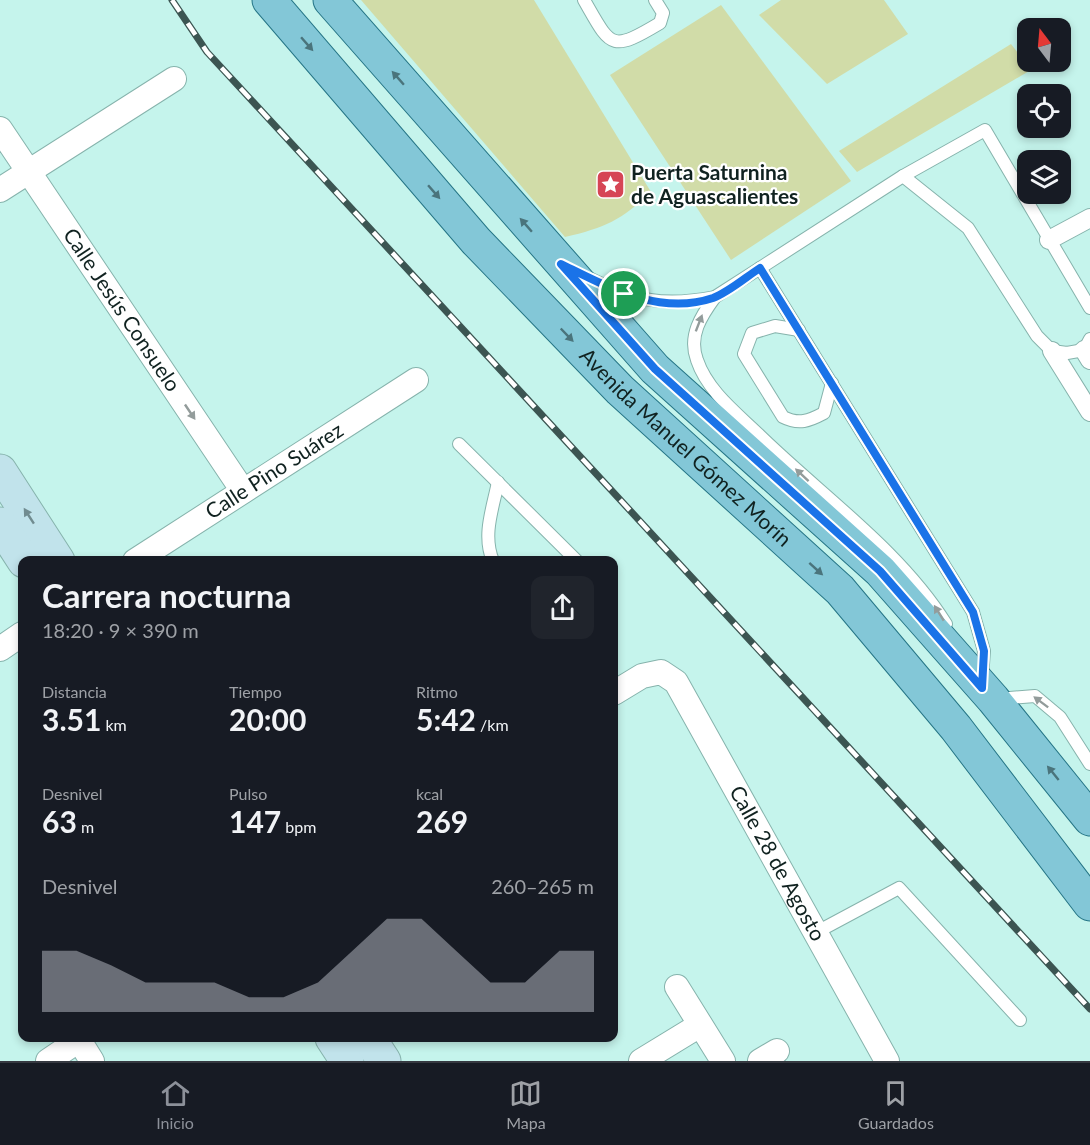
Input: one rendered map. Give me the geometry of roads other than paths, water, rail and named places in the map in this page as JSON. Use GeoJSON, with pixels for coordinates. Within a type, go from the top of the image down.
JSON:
{"type":"FeatureCollection","features":[{"type":"Feature","properties":{"kind":"main road","name":"Avenida Manuel Gómez Morín"},"geometry":{"type":"LineString","coordinates":[[269,0],[476,241],[596,365],[840,590],[956,728],[1090,904]]}},
{"type":"Feature","properties":{"kind":"main road","name":"Avenida Manuel Gómez Morín"},"geometry":{"type":"LineString","coordinates":[[330,0],[655,369],[880,571],[979,685],[1090,819]]}},
{"type":"Feature","properties":{"kind":"main road"},"geometry":{"type":"LineString","coordinates":[[0,471],[55,556]]}},
{"type":"Feature","properties":{"kind":"main road"},"geometry":{"type":"LineString","coordinates":[[0,525],[21,556]]}},
{"type":"Feature","properties":{"kind":"main road"},"geometry":{"type":"LineString","coordinates":[[335,1042],[347,1061]]}},
{"type":"Feature","properties":{"kind":"main road"},"geometry":{"type":"LineString","coordinates":[[372,1042],[384,1061]]}},
{"type":"Feature","properties":{"kind":"street"},"geometry":{"type":"LineString","coordinates":[[0,190],[174,79]]}},
{"type":"Feature","properties":{"kind":"street","name":"Calle Jesús Consuelo"},"geometry":{"type":"LineString","coordinates":[[0,129],[243,491]]}},
{"type":"Feature","properties":{"kind":"street"},"geometry":{"type":"LineString","coordinates":[[1049,240],[1090,218]]}},
{"type":"Feature","properties":{"kind":"street"},"geometry":{"type":"LineString","coordinates":[[1052,351],[1090,412]]}},
{"type":"Feature","properties":{"kind":"street","name":"Calle Pino Suárez"},"geometry":{"type":"LineString","coordinates":[[143,556],[416,380]]}},
{"type":"Feature","properties":{"kind":"street"},"geometry":{"type":"LineString","coordinates":[[0,649],[18,637]]}},
{"type":"Feature","properties":{"kind":"street","name":"Calle 28 de Agosto"},"geometry":{"type":"LineString","coordinates":[[618,691],[642,676],[662,672],[676,682],[887,1061]]}},
{"type":"Feature","properties":{"kind":"street"},"geometry":{"type":"LineString","coordinates":[[677,987],[723,1061]]}},
{"type":"Feature","properties":{"kind":"street"},"geometry":{"type":"LineString","coordinates":[[645,1060],[700,1025]]}},
{"type":"Feature","properties":{"kind":"street"},"geometry":{"type":"LineString","coordinates":[[48,1061],[76,1042]]}},
{"type":"Feature","properties":{"kind":"street"},"geometry":{"type":"LineString","coordinates":[[82,1042],[92,1061]]}},
{"type":"Feature","properties":{"kind":"lane"},"geometry":{"type":"LineString","coordinates":[[584,0],[605,36],[615,43],[630,41],[660,23],[663,13],[655,0]]}},
{"type":"Feature","properties":{"kind":"lane"},"geometry":{"type":"LineString","coordinates":[[979,685],[931,600],[884,549],[764,439],[708,380],[696,359],[694,336],[701,315],[715,297],[903,176],[985,130],[1090,308]]}},
{"type":"Feature","properties":{"kind":"lane"},"geometry":{"type":"LineString","coordinates":[[903,176],[968,228],[1037,336],[1052,351],[1067,353],[1088,350]]}},
{"type":"Feature","properties":{"kind":"lane"},"geometry":{"type":"LineString","coordinates":[[561,264],[624,294],[653,301],[683,303],[715,297]]}},
{"type":"Feature","properties":{"kind":"lane"},"geometry":{"type":"LineString","coordinates":[[760,268],[973,612],[984,651],[979,685]]}},
{"type":"Feature","properties":{"kind":"lane"},"geometry":{"type":"LineString","coordinates":[[799,330],[775,326],[752,333],[744,354],[783,417],[794,422],[809,421],[824,413],[832,383]]}},
{"type":"Feature","properties":{"kind":"lane"},"geometry":{"type":"LineString","coordinates":[[459,444],[572,556]]}},
{"type":"Feature","properties":{"kind":"lane"},"geometry":{"type":"LineString","coordinates":[[491,556],[487,531],[498,482]]}},
{"type":"Feature","properties":{"kind":"lane"},"geometry":{"type":"LineString","coordinates":[[979,685],[1035,696],[1060,717],[1090,764]]}},
{"type":"Feature","properties":{"kind":"lane"},"geometry":{"type":"LineString","coordinates":[[815,933],[899,888],[1020,1020]]}},
{"type":"Feature","properties":{"kind":"railway"},"geometry":{"type":"LineString","coordinates":[[172,0],[207,52],[1090,1009]]}},
{"type":"Feature","properties":{"kind":"place","name":"Puerta Saturnina de Aguascalientes"},"geometry":{"type":"Point","coordinates":[610,185]}}]}
